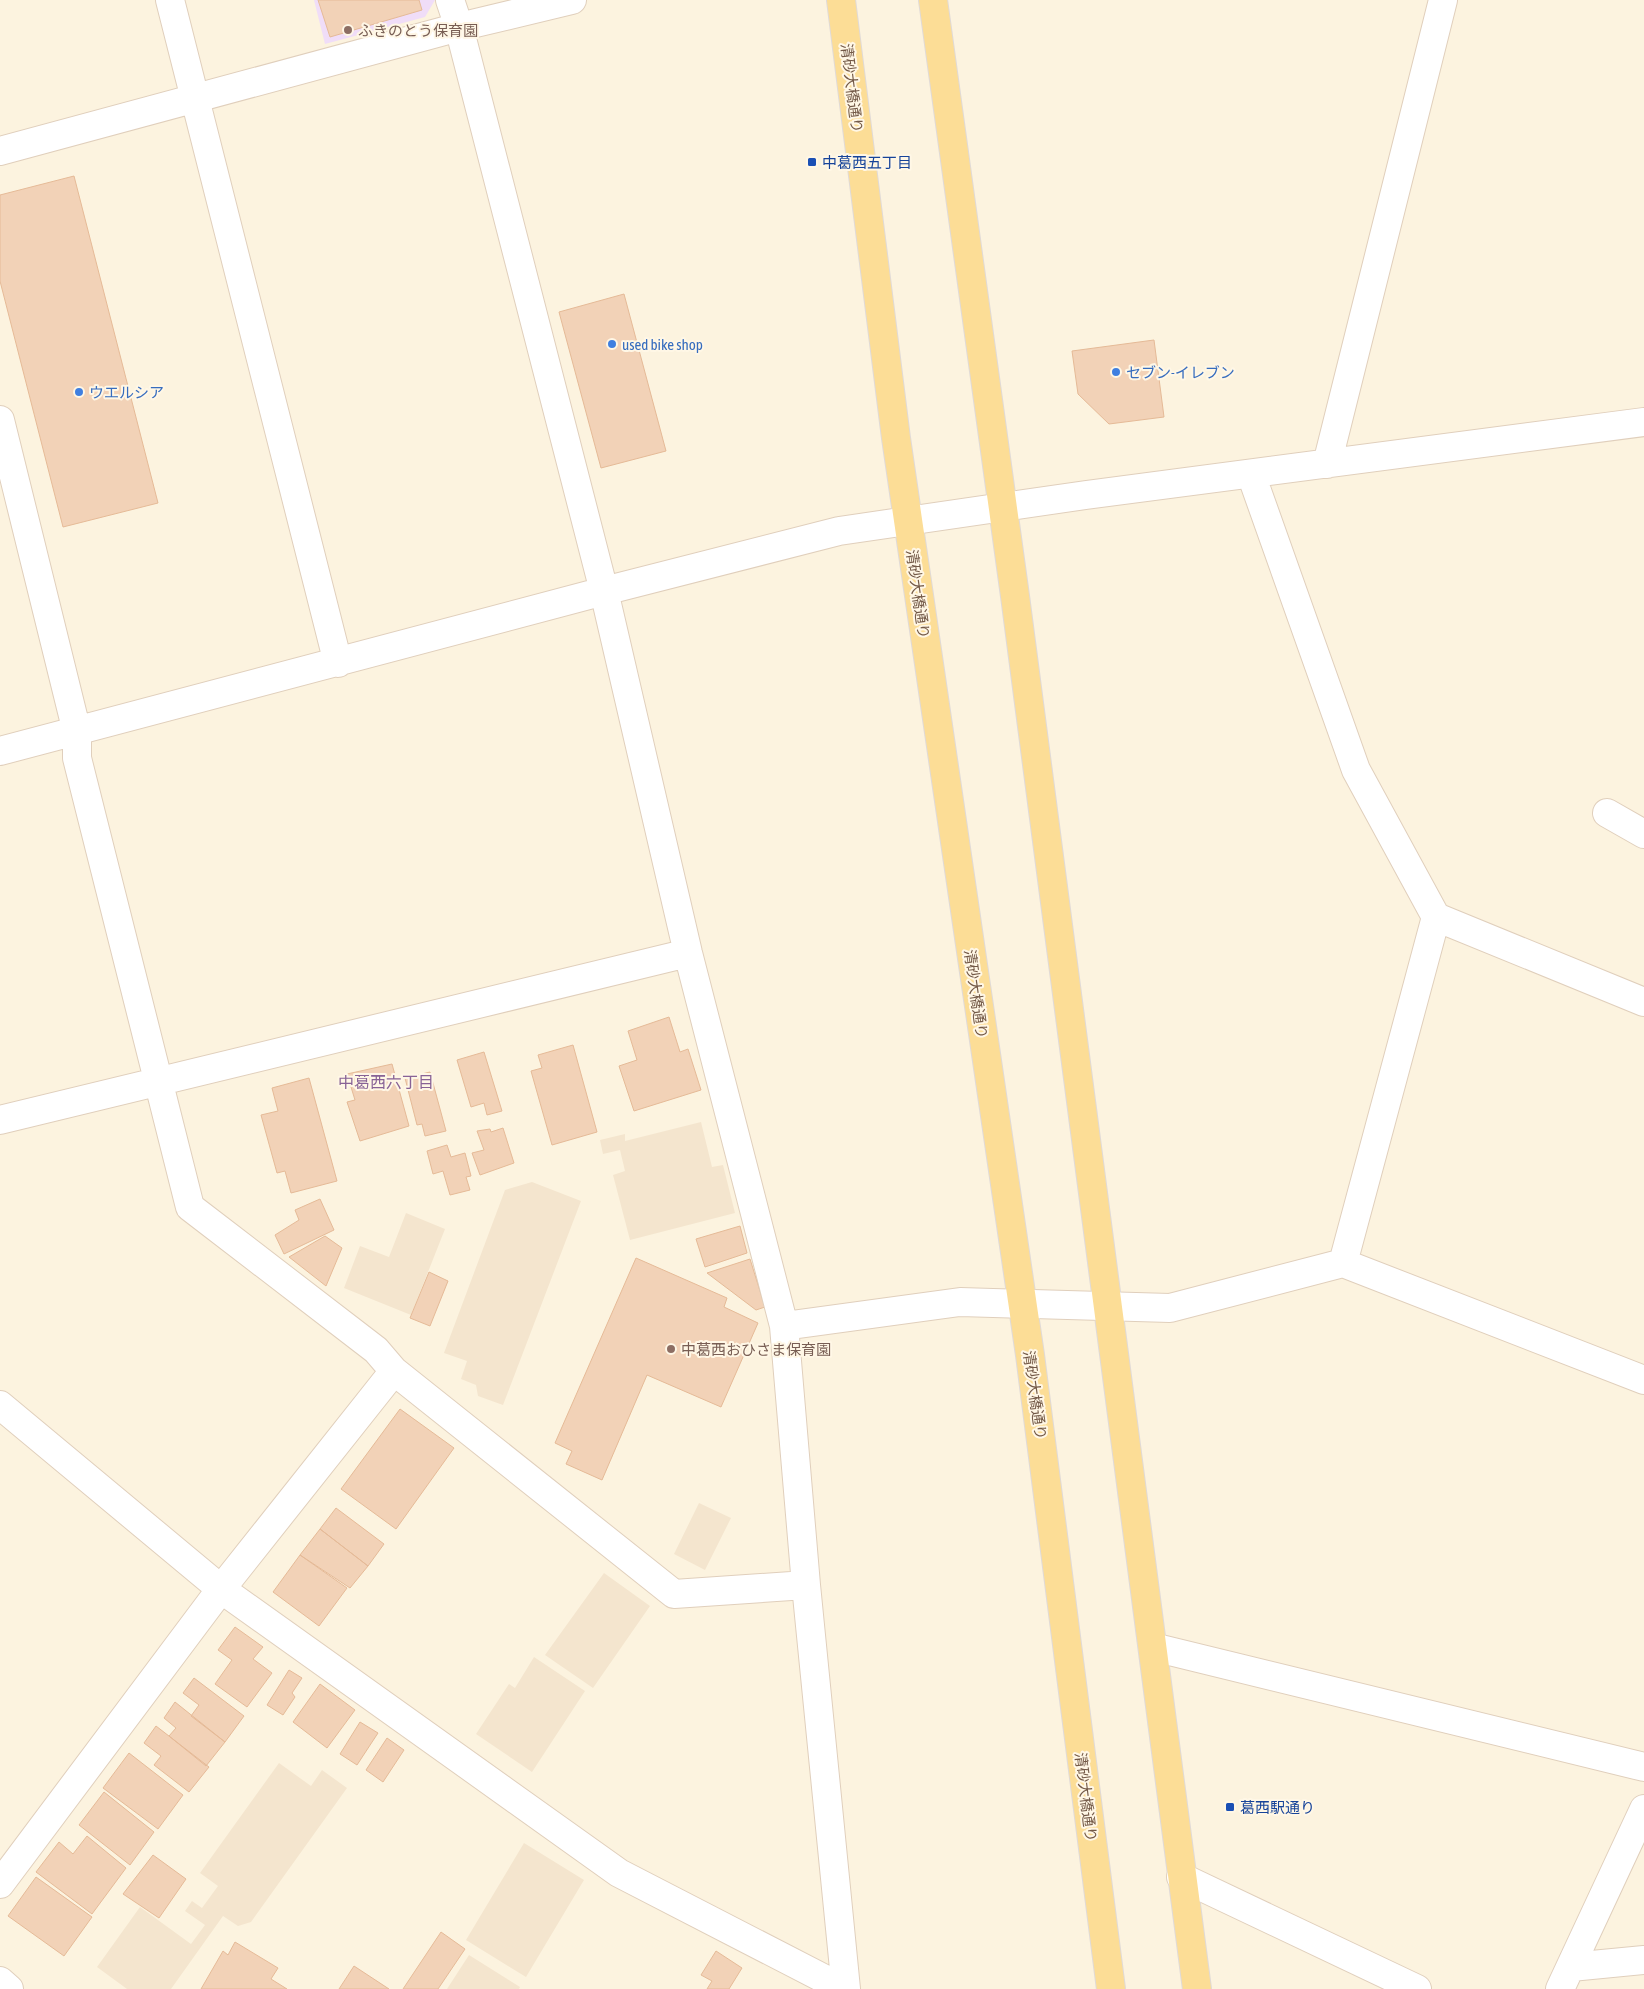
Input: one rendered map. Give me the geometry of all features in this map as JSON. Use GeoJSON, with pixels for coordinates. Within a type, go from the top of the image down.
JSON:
{"type":"FeatureCollection","features":[{"type":"Feature","properties":{"kind":"main road","name":"清砂大橋通り"},"geometry":{"type":"LineString","coordinates":[[841,0],[893,418],[1031,1364],[1111,1989]]}},
{"type":"Feature","properties":{"kind":"main road"},"geometry":{"type":"LineString","coordinates":[[933,0],[1100,1239],[1107,1306],[1197,1989]]}},
{"type":"Feature","properties":{"kind":"street"},"geometry":{"type":"LineString","coordinates":[[170,0],[338,662]]}},
{"type":"Feature","properties":{"kind":"street"},"geometry":{"type":"LineString","coordinates":[[450,0],[459,27],[604,591],[688,953],[784,1326],[806,1585],[845,1989]]}},
{"type":"Feature","properties":{"kind":"street"},"geometry":{"type":"LineString","coordinates":[[0,151],[195,100],[459,27],[572,0]]}},
{"type":"Feature","properties":{"kind":"street"},"geometry":{"type":"LineString","coordinates":[[1327,464],[1443,0]]}},
{"type":"Feature","properties":{"kind":"street"},"geometry":{"type":"LineString","coordinates":[[0,420],[77,732],[77,758],[190,1207],[376,1350],[394,1371],[674,1594],[806,1585]]}},
{"type":"Feature","properties":{"kind":"street"},"geometry":{"type":"LineString","coordinates":[[0,751],[604,591],[839,531],[1086,495],[1644,422]]}},
{"type":"Feature","properties":{"kind":"street"},"geometry":{"type":"LineString","coordinates":[[1251,474],[1356,770],[1436,917],[1644,1002]]}},
{"type":"Feature","properties":{"kind":"street"},"geometry":{"type":"LineString","coordinates":[[1607,813],[1644,834]]}},
{"type":"Feature","properties":{"kind":"street"},"geometry":{"type":"LineString","coordinates":[[1343,1263],[1436,917]]}},
{"type":"Feature","properties":{"kind":"street"},"geometry":{"type":"LineString","coordinates":[[0,1120],[688,953]]}},
{"type":"Feature","properties":{"kind":"street"},"geometry":{"type":"LineString","coordinates":[[784,1326],[960,1302],[1170,1308],[1343,1263],[1644,1380]]}},
{"type":"Feature","properties":{"kind":"street"},"geometry":{"type":"LineString","coordinates":[[0,1884],[221,1589],[394,1371]]}},
{"type":"Feature","properties":{"kind":"street"},"geometry":{"type":"LineString","coordinates":[[2,1408],[221,1589],[619,1873],[845,1989]]}},
{"type":"Feature","properties":{"kind":"street"},"geometry":{"type":"LineString","coordinates":[[1153,1647],[1644,1767]]}},
{"type":"Feature","properties":{"kind":"street"},"geometry":{"type":"LineString","coordinates":[[1566,1978],[1644,1809]]}},
{"type":"Feature","properties":{"kind":"street"},"geometry":{"type":"LineString","coordinates":[[1181,1877],[1417,1989]]}},
{"type":"Feature","properties":{"kind":"street"},"geometry":{"type":"LineString","coordinates":[[1566,1978],[1644,1960]]}},
{"type":"Feature","properties":{"kind":"street"},"geometry":{"type":"LineString","coordinates":[[0,1981],[9,1989]]}},
{"type":"Feature","properties":{"kind":"shaded area","name":"ふきのとう保育園"},"geometry":{"type":"Polygon","coordinates":[[[314,0],[435,0],[425,17],[325,44],[314,0]]]}},
{"type":"Feature","properties":{"kind":"shaded area"},"geometry":{"type":"Polygon","coordinates":[[[701,1122],[712,1167],[723,1165],[735,1213],[630,1240],[613,1175],[625,1171],[620,1150],[603,1154],[600,1140],[625,1134],[625,1141],[701,1122]]]}},
{"type":"Feature","properties":{"kind":"shaded area"},"geometry":{"type":"Polygon","coordinates":[[[532,1182],[581,1201],[503,1405],[478,1396],[476,1385],[461,1379],[467,1361],[444,1353],[505,1190],[532,1182]]]}},
{"type":"Feature","properties":{"kind":"shaded area"},"geometry":{"type":"Polygon","coordinates":[[[406,1213],[445,1229],[411,1315],[344,1288],[360,1246],[389,1257],[406,1213]]]}},
{"type":"Feature","properties":{"kind":"shaded area"},"geometry":{"type":"Polygon","coordinates":[[[699,1503],[731,1518],[705,1570],[674,1554],[699,1503]]]}},
{"type":"Feature","properties":{"kind":"shaded area"},"geometry":{"type":"Polygon","coordinates":[[[604,1573],[650,1606],[593,1688],[545,1655],[604,1573]]]}},
{"type":"Feature","properties":{"kind":"shaded area"},"geometry":{"type":"Polygon","coordinates":[[[534,1657],[585,1691],[532,1772],[476,1734],[509,1684],[515,1688],[534,1657]]]}},
{"type":"Feature","properties":{"kind":"shaded area"},"geometry":{"type":"Polygon","coordinates":[[[279,1763],[311,1786],[322,1770],[347,1788],[251,1922],[238,1926],[223,1916],[171,1989],[127,1989],[97,1967],[140,1907],[191,1944],[205,1925],[185,1911],[192,1901],[202,1908],[218,1886],[200,1873],[279,1763]]]}},
{"type":"Feature","properties":{"kind":"shaded area"},"geometry":{"type":"Polygon","coordinates":[[[524,1843],[584,1880],[526,1977],[466,1940],[524,1843]]]}},
{"type":"Feature","properties":{"kind":"shaded area"},"geometry":{"type":"Polygon","coordinates":[[[469,1955],[520,1987],[519,1989],[447,1989],[469,1955]]]}},
{"type":"Feature","properties":{"kind":"building","name":"ふきのとう保育園"},"geometry":{"type":"Polygon","coordinates":[[[318,0],[419,0],[422,10],[330,37],[318,0]]]}},
{"type":"Feature","properties":{"kind":"building","name":"ウエルシア"},"geometry":{"type":"Polygon","coordinates":[[[74,176],[158,503],[63,527],[0,281],[0,195],[74,176]]]}},
{"type":"Feature","properties":{"kind":"building"},"geometry":{"type":"Polygon","coordinates":[[[624,294],[666,451],[601,468],[559,312],[624,294]]]}},
{"type":"Feature","properties":{"kind":"building","name":"セブン-イレブン"},"geometry":{"type":"Polygon","coordinates":[[[1154,340],[1164,417],[1109,424],[1078,394],[1072,351],[1154,340]]]}},
{"type":"Feature","properties":{"kind":"building"},"geometry":{"type":"Polygon","coordinates":[[[669,1017],[680,1052],[688,1049],[701,1090],[634,1111],[619,1066],[637,1060],[628,1031],[669,1017]]]}},
{"type":"Feature","properties":{"kind":"building"},"geometry":{"type":"Polygon","coordinates":[[[573,1045],[597,1132],[552,1145],[531,1071],[542,1068],[538,1055],[573,1045]]]}},
{"type":"Feature","properties":{"kind":"building"},"geometry":{"type":"Polygon","coordinates":[[[484,1052],[502,1111],[487,1115],[484,1103],[471,1107],[457,1060],[484,1052]]]}},
{"type":"Feature","properties":{"kind":"building"},"geometry":{"type":"Polygon","coordinates":[[[392,1064],[409,1126],[360,1141],[347,1102],[355,1100],[347,1074],[392,1064]]]}},
{"type":"Feature","properties":{"kind":"building"},"geometry":{"type":"Polygon","coordinates":[[[430,1072],[446,1131],[425,1136],[422,1124],[417,1125],[405,1078],[430,1072]]]}},
{"type":"Feature","properties":{"kind":"building"},"geometry":{"type":"Polygon","coordinates":[[[309,1078],[337,1181],[291,1193],[285,1171],[277,1173],[261,1115],[278,1111],[272,1088],[309,1078]]]}},
{"type":"Feature","properties":{"kind":"building"},"geometry":{"type":"Polygon","coordinates":[[[503,1128],[514,1163],[480,1175],[472,1153],[484,1150],[477,1131],[490,1129],[491,1132],[503,1128]]]}},
{"type":"Feature","properties":{"kind":"building"},"geometry":{"type":"Polygon","coordinates":[[[447,1145],[451,1157],[465,1153],[471,1176],[466,1177],[470,1190],[450,1195],[443,1171],[433,1174],[427,1151],[447,1145]]]}},
{"type":"Feature","properties":{"kind":"building"},"geometry":{"type":"Polygon","coordinates":[[[320,1199],[334,1230],[284,1254],[275,1235],[299,1220],[295,1210],[320,1199]]]}},
{"type":"Feature","properties":{"kind":"building"},"geometry":{"type":"Polygon","coordinates":[[[740,1226],[747,1253],[705,1267],[696,1239],[740,1226]]]}},
{"type":"Feature","properties":{"kind":"building"},"geometry":{"type":"Polygon","coordinates":[[[325,1236],[342,1248],[326,1286],[289,1257],[325,1236]]]}},
{"type":"Feature","properties":{"kind":"building","name":"中葛西おひさま保育園"},"geometry":{"type":"Polygon","coordinates":[[[636,1258],[727,1298],[724,1307],[758,1323],[721,1407],[647,1375],[602,1480],[566,1464],[572,1451],[555,1443],[636,1258]]]}},
{"type":"Feature","properties":{"kind":"building"},"geometry":{"type":"Polygon","coordinates":[[[750,1259],[765,1307],[756,1310],[707,1273],[750,1259]]]}},
{"type":"Feature","properties":{"kind":"building"},"geometry":{"type":"Polygon","coordinates":[[[429,1272],[448,1281],[430,1326],[410,1318],[429,1272]]]}},
{"type":"Feature","properties":{"kind":"building"},"geometry":{"type":"Polygon","coordinates":[[[400,1409],[454,1448],[396,1529],[341,1489],[400,1409]]]}},
{"type":"Feature","properties":{"kind":"building"},"geometry":{"type":"Polygon","coordinates":[[[336,1508],[384,1544],[368,1566],[320,1529],[336,1508]]]}},
{"type":"Feature","properties":{"kind":"building"},"geometry":{"type":"Polygon","coordinates":[[[320,1529],[368,1566],[350,1588],[300,1555],[320,1529]]]}},
{"type":"Feature","properties":{"kind":"building"},"geometry":{"type":"Polygon","coordinates":[[[300,1555],[347,1588],[319,1626],[273,1592],[300,1555]]]}},
{"type":"Feature","properties":{"kind":"building"},"geometry":{"type":"Polygon","coordinates":[[[235,1627],[263,1647],[253,1659],[272,1673],[247,1707],[215,1684],[232,1660],[218,1650],[235,1627]]]}},
{"type":"Feature","properties":{"kind":"building"},"geometry":{"type":"Polygon","coordinates":[[[289,1670],[302,1678],[292,1693],[295,1697],[283,1715],[267,1705],[289,1670]]]}},
{"type":"Feature","properties":{"kind":"building"},"geometry":{"type":"Polygon","coordinates":[[[194,1678],[244,1716],[225,1742],[191,1716],[199,1705],[183,1693],[194,1678]]]}},
{"type":"Feature","properties":{"kind":"building"},"geometry":{"type":"Polygon","coordinates":[[[320,1684],[355,1710],[327,1748],[293,1722],[320,1684]]]}},
{"type":"Feature","properties":{"kind":"building"},"geometry":{"type":"Polygon","coordinates":[[[175,1702],[225,1742],[206,1766],[169,1736],[176,1728],[164,1718],[175,1702]]]}},
{"type":"Feature","properties":{"kind":"building"},"geometry":{"type":"Polygon","coordinates":[[[360,1722],[378,1733],[357,1765],[340,1754],[360,1722]]]}},
{"type":"Feature","properties":{"kind":"building"},"geometry":{"type":"Polygon","coordinates":[[[156,1726],[209,1767],[189,1792],[154,1765],[161,1756],[144,1743],[156,1726]]]}},
{"type":"Feature","properties":{"kind":"building"},"geometry":{"type":"Polygon","coordinates":[[[387,1738],[404,1750],[383,1782],[366,1770],[387,1738]]]}},
{"type":"Feature","properties":{"kind":"building"},"geometry":{"type":"Polygon","coordinates":[[[129,1753],[183,1795],[158,1829],[103,1788],[129,1753]]]}},
{"type":"Feature","properties":{"kind":"building"},"geometry":{"type":"Polygon","coordinates":[[[104,1792],[154,1832],[130,1865],[79,1825],[104,1792]]]}},
{"type":"Feature","properties":{"kind":"building"},"geometry":{"type":"Polygon","coordinates":[[[87,1836],[126,1868],[92,1914],[36,1872],[59,1842],[73,1854],[87,1836]]]}},
{"type":"Feature","properties":{"kind":"building"},"geometry":{"type":"Polygon","coordinates":[[[153,1855],[186,1879],[159,1918],[123,1894],[153,1855]]]}},
{"type":"Feature","properties":{"kind":"building"},"geometry":{"type":"Polygon","coordinates":[[[36,1877],[92,1917],[64,1956],[8,1916],[36,1877]]]}},
{"type":"Feature","properties":{"kind":"building"},"geometry":{"type":"Polygon","coordinates":[[[441,1932],[465,1949],[438,1989],[403,1989],[441,1932]]]}},
{"type":"Feature","properties":{"kind":"building"},"geometry":{"type":"Polygon","coordinates":[[[235,1942],[278,1968],[271,1979],[287,1989],[201,1989],[223,1951],[228,1955],[235,1942]]]}},
{"type":"Feature","properties":{"kind":"building"},"geometry":{"type":"Polygon","coordinates":[[[716,1951],[742,1968],[729,1989],[707,1989],[712,1981],[701,1975],[716,1951]]]}},
{"type":"Feature","properties":{"kind":"building"},"geometry":{"type":"Polygon","coordinates":[[[354,1966],[389,1989],[339,1989],[354,1966]]]}},
{"type":"Feature","properties":{"kind":"place","name":"ふきのとう保育園"},"geometry":{"type":"Point","coordinates":[348,30]}},
{"type":"Feature","properties":{"kind":"place","name":"中葛西五丁目"},"geometry":{"type":"Point","coordinates":[812,162]}},
{"type":"Feature","properties":{"kind":"place","name":"used bike shop"},"geometry":{"type":"Point","coordinates":[612,344]}},
{"type":"Feature","properties":{"kind":"place","name":"セブン-イレブン"},"geometry":{"type":"Point","coordinates":[1116,372]}},
{"type":"Feature","properties":{"kind":"place","name":"ウエルシア"},"geometry":{"type":"Point","coordinates":[79,392]}},
{"type":"Feature","properties":{"kind":"place","name":"中葛西おひさま保育園"},"geometry":{"type":"Point","coordinates":[671,1349]}},
{"type":"Feature","properties":{"kind":"place","name":"葛西駅通り"},"geometry":{"type":"Point","coordinates":[1230,1807]}},
{"type":"Feature","properties":{"kind":"district","name":"中葛西六丁目"},"geometry":{"type":"Point","coordinates":[386,1082]}}]}
